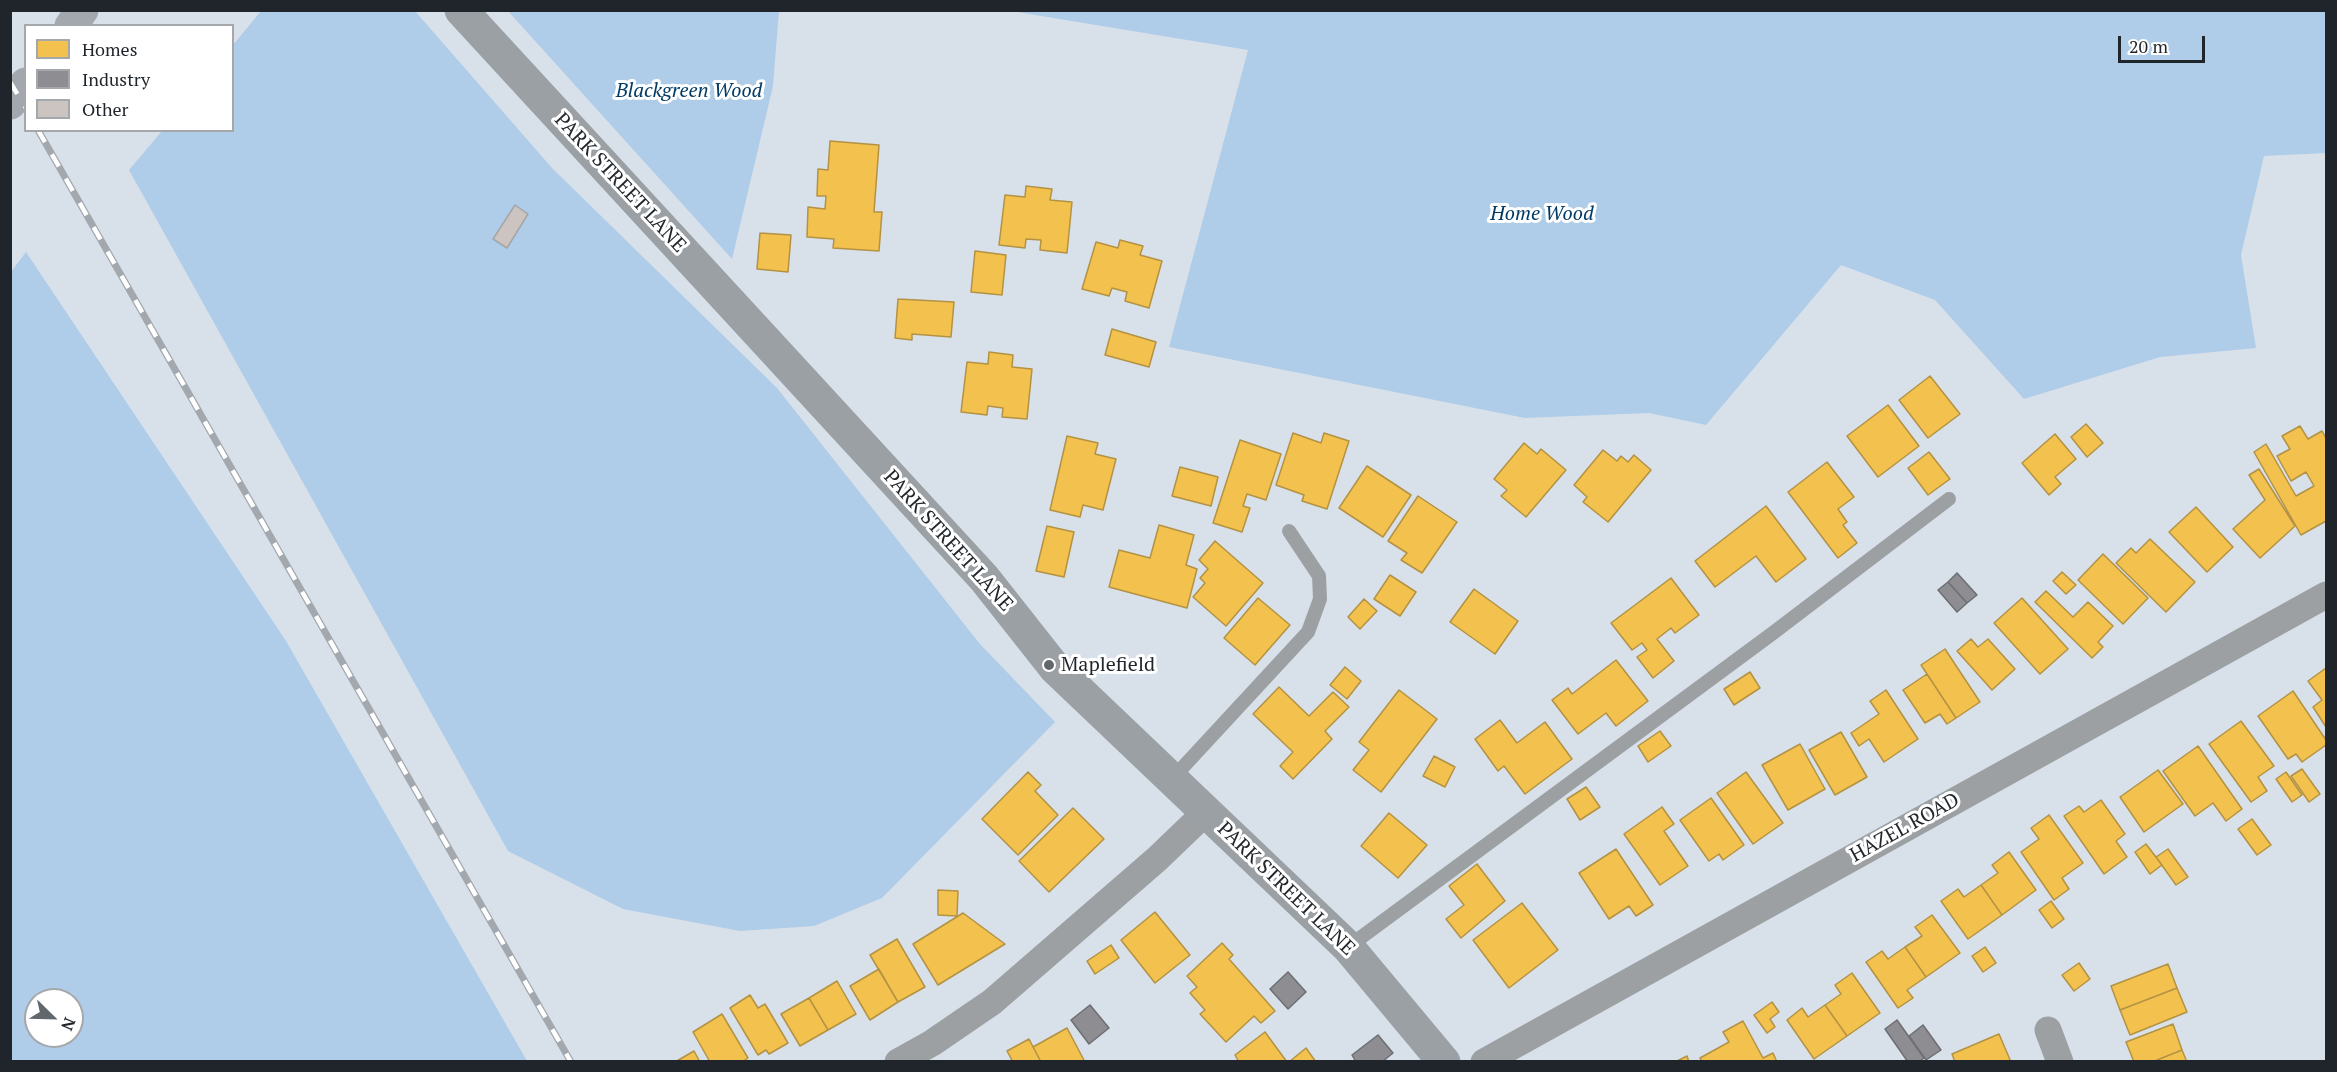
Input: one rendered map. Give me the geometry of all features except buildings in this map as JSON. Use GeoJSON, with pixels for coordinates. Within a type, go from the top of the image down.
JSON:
{"type":"FeatureCollection","features":[{"type":"Feature","properties":{"kind":"highway"},"geometry":{"type":"LineString","coordinates":[[72,24],[82,10]]}},
{"type":"Feature","properties":{"kind":"highway"},"geometry":{"type":"LineString","coordinates":[[10,103],[24,86]]}},
{"type":"Feature","properties":{"kind":"street","name":"PARK STREET LANE"},"geometry":{"type":"LineString","coordinates":[[461,10],[984,578],[1055,668],[1348,947],[1444,1062]]}},
{"type":"Feature","properties":{"kind":"street","name":"HAZEL ROAD"},"geometry":{"type":"LineString","coordinates":[[1484,1062],[2326,595]]}},
{"type":"Feature","properties":{"kind":"street"},"geometry":{"type":"LineString","coordinates":[[898,1062],[932,1043],[992,1002],[1157,859],[1206,812]]}},
{"type":"Feature","properties":{"kind":"street"},"geometry":{"type":"LineString","coordinates":[[2048,1030],[2060,1062]]}},
{"type":"Feature","properties":{"kind":"lane"},"geometry":{"type":"LineString","coordinates":[[1348,947],[1773,633],[1949,499]]}},
{"type":"Feature","properties":{"kind":"lane"},"geometry":{"type":"LineString","coordinates":[[1171,780],[1308,632],[1320,599],[1319,576],[1289,531]]}},
{"type":"Feature","properties":{"kind":"green space"},"geometry":{"type":"Polygon","coordinates":[[[261,11],[415,11],[552,168],[777,388],[980,644],[1055,722],[882,898],[814,926],[740,931],[623,909],[508,851],[129,170],[161,132],[234,132],[234,44],[261,11]]]}},
{"type":"Feature","properties":{"kind":"green space","name":"Blackgreen Wood"},"geometry":{"type":"Polygon","coordinates":[[[508,11],[779,11],[773,86],[732,259],[508,11]]]}},
{"type":"Feature","properties":{"kind":"green space","name":"Home Wood"},"geometry":{"type":"Polygon","coordinates":[[[1011,11],[2326,11],[2326,153],[2264,156],[2241,255],[2256,348],[2160,357],[2024,399],[1935,300],[1841,265],[1706,425],[1649,413],[1525,418],[1169,347],[1248,50],[1011,11]]]}},
{"type":"Feature","properties":{"kind":"green space"},"geometry":{"type":"Polygon","coordinates":[[[26,252],[286,641],[527,1061],[11,1061],[10,273],[26,252]]]}},
{"type":"Feature","properties":{"kind":"railway"},"geometry":{"type":"LineString","coordinates":[[10,82],[24,105]]}},
{"type":"Feature","properties":{"kind":"railway"},"geometry":{"type":"LineString","coordinates":[[39,132],[571,1062]]}},
{"type":"Feature","properties":{"kind":"place","name":"Maplefield"},"geometry":{"type":"Point","coordinates":[1049,665]}}]}
